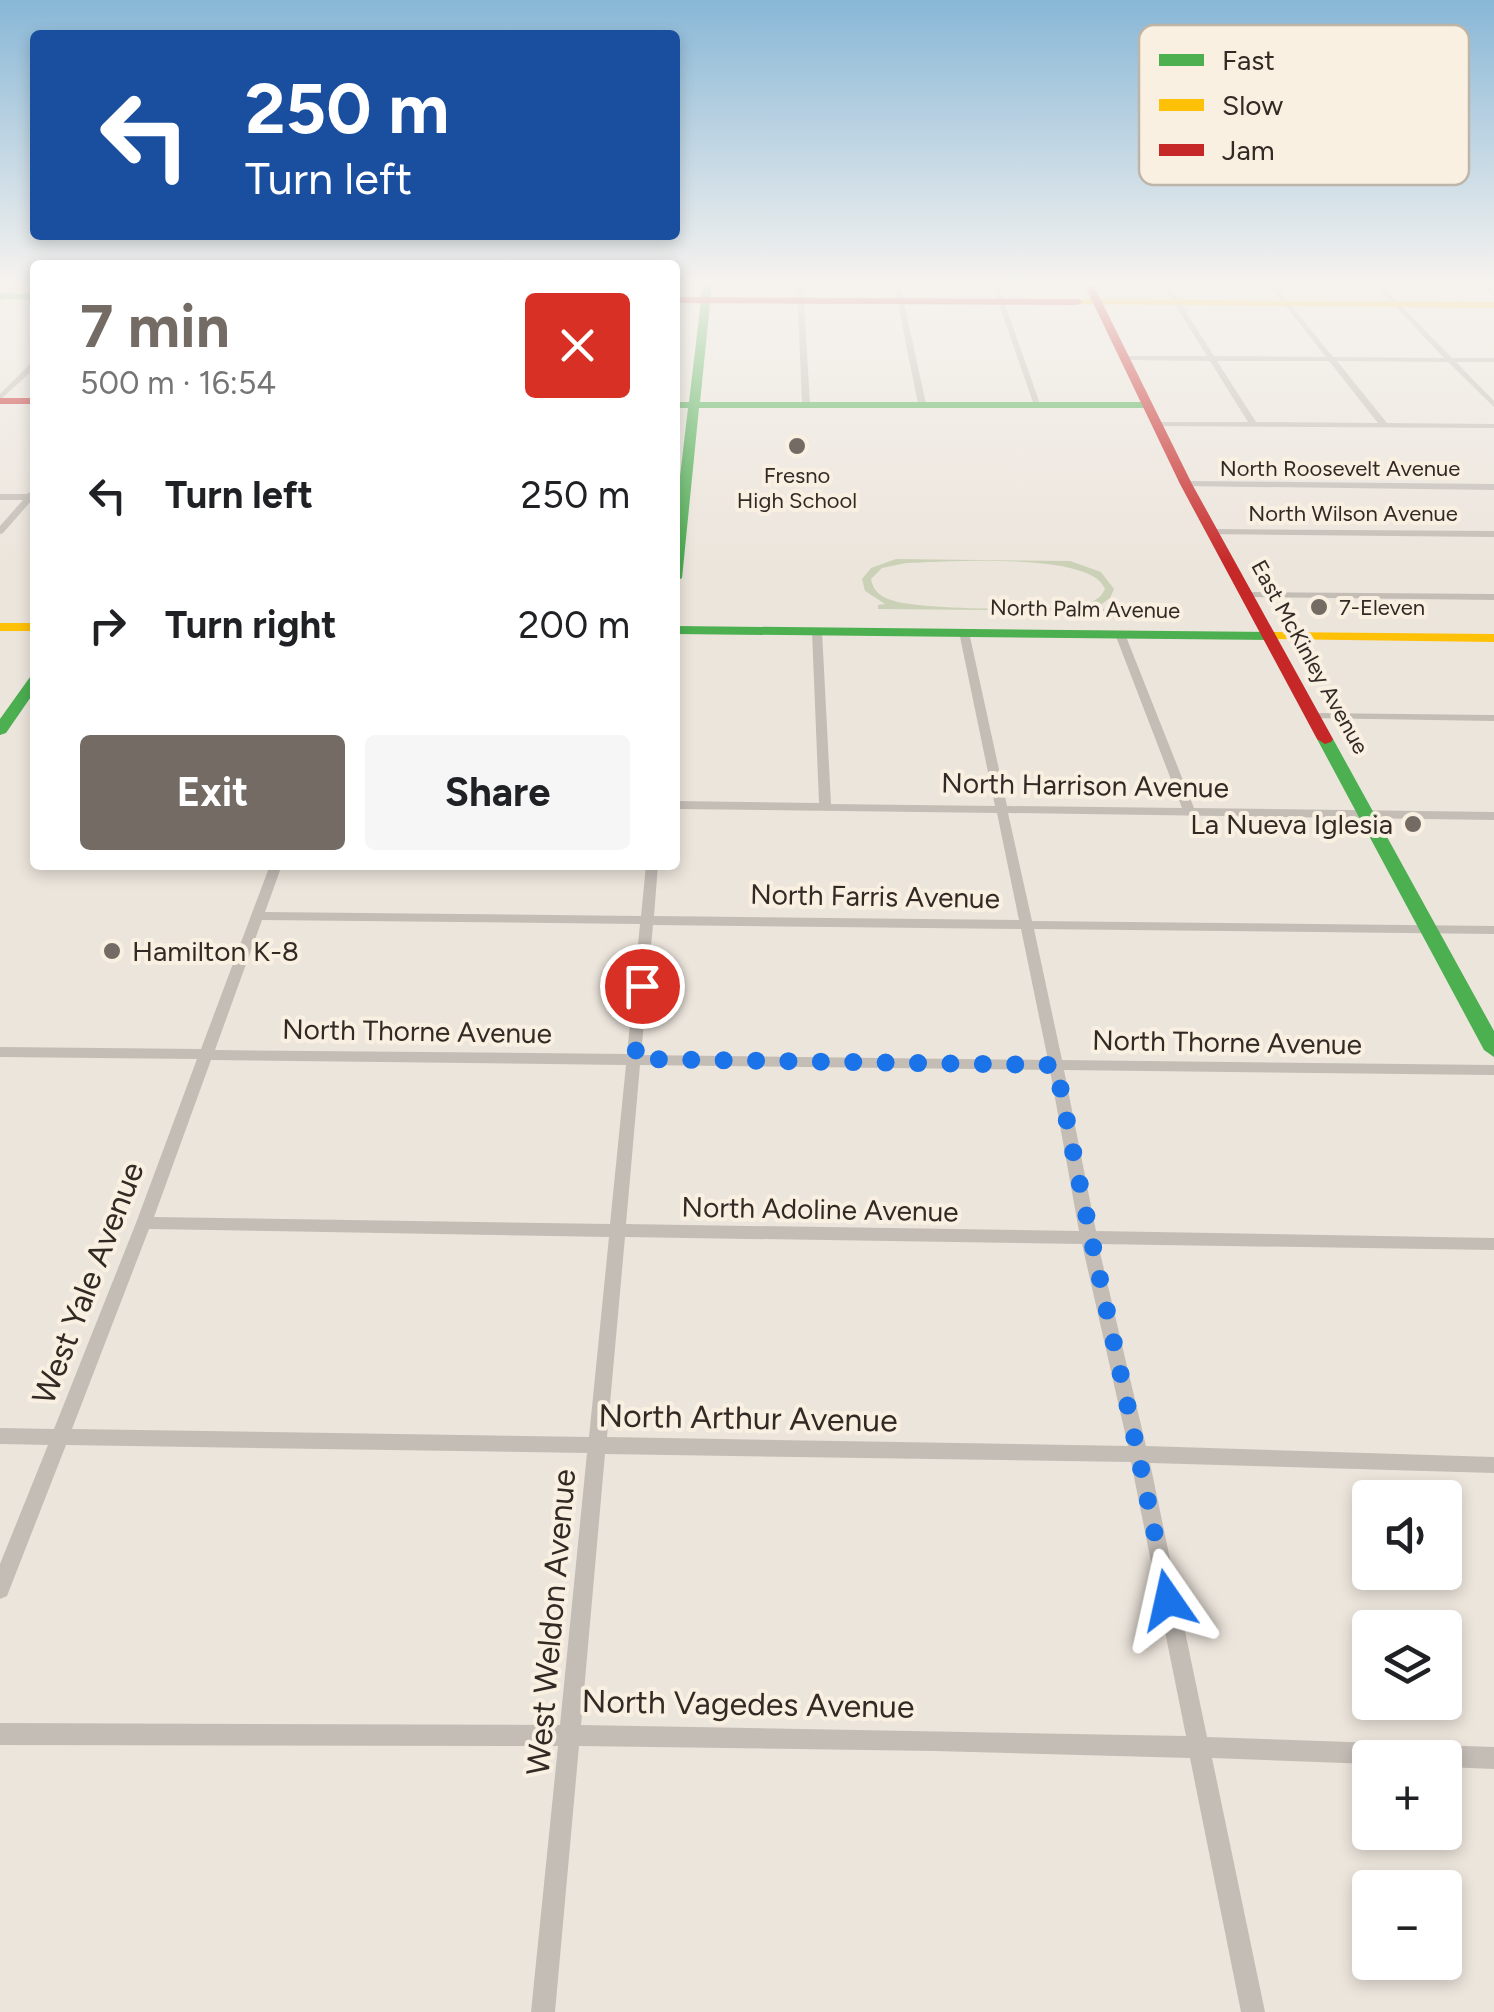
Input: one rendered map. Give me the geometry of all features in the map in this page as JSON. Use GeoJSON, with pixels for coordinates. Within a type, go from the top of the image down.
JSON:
{"type":"FeatureCollection","features":[{"type":"Feature","properties":{"kind":"main road"},"geometry":{"type":"LineString","coordinates":[[681,403],[696,399],[695,378]]}},
{"type":"Feature","properties":{"kind":"main road","name":"East McKinley Avenue"},"geometry":{"type":"LineString","coordinates":[[1135,378],[1186,484],[1494,1050]]}},
{"type":"Feature","properties":{"kind":"main road"},"geometry":{"type":"LineString","coordinates":[[1,397],[30,398]]}},
{"type":"Feature","properties":{"kind":"main road"},"geometry":{"type":"LineString","coordinates":[[681,403],[1038,404],[1151,415]]}},
{"type":"Feature","properties":{"kind":"main road"},"geometry":{"type":"LineString","coordinates":[[680,474],[681,403]]}},
{"type":"Feature","properties":{"kind":"main road"},"geometry":{"type":"LineString","coordinates":[[0,627],[30,628]]}},
{"type":"Feature","properties":{"kind":"main road","name":"North Palm Avenue"},"geometry":{"type":"LineString","coordinates":[[680,630],[1494,638]]}},
{"type":"Feature","properties":{"kind":"main road"},"geometry":{"type":"LineString","coordinates":[[0,730],[30,687]]}},
{"type":"Feature","properties":{"kind":"street"},"geometry":{"type":"LineString","coordinates":[[1,397],[21,378]]}},
{"type":"Feature","properties":{"kind":"street"},"geometry":{"type":"LineString","coordinates":[[805,378],[806,404]]}},
{"type":"Feature","properties":{"kind":"street"},"geometry":{"type":"LineString","coordinates":[[917,378],[922,404]]}},
{"type":"Feature","properties":{"kind":"street"},"geometry":{"type":"LineString","coordinates":[[1029,378],[1038,404]]}},
{"type":"Feature","properties":{"kind":"street"},"geometry":{"type":"LineString","coordinates":[[1224,378],[1254,425]]}},
{"type":"Feature","properties":{"kind":"street"},"geometry":{"type":"LineString","coordinates":[[1345,378],[1384,426]]}},
{"type":"Feature","properties":{"kind":"street"},"geometry":{"type":"LineString","coordinates":[[1469,378],[1494,405]]}},
{"type":"Feature","properties":{"kind":"street"},"geometry":{"type":"LineString","coordinates":[[1151,415],[1254,425],[1489,426],[1494,437]]}},
{"type":"Feature","properties":{"kind":"street","name":"North Roosevelt Avenue"},"geometry":{"type":"LineString","coordinates":[[1186,484],[1494,487]]}},
{"type":"Feature","properties":{"kind":"street"},"geometry":{"type":"LineString","coordinates":[[0,497],[30,495]]}},
{"type":"Feature","properties":{"kind":"street"},"geometry":{"type":"LineString","coordinates":[[0,531],[30,498]]}},
{"type":"Feature","properties":{"kind":"street","name":"North Wilson Avenue"},"geometry":{"type":"LineString","coordinates":[[1212,532],[1494,534]]}},
{"type":"Feature","properties":{"kind":"street"},"geometry":{"type":"LineString","coordinates":[[1249,595],[1494,596]]}},
{"type":"Feature","properties":{"kind":"street"},"geometry":{"type":"LineString","coordinates":[[816,631],[825,808]]}},
{"type":"Feature","properties":{"kind":"street"},"geometry":{"type":"LineString","coordinates":[[964,632],[1089,1239],[1139,1454],[1252,2012]]}},
{"type":"Feature","properties":{"kind":"street"},"geometry":{"type":"LineString","coordinates":[[1120,634],[1189,811]]}},
{"type":"Feature","properties":{"kind":"street"},"geometry":{"type":"LineString","coordinates":[[1314,716],[1494,718]]}},
{"type":"Feature","properties":{"kind":"street","name":"North Harrison Avenue"},"geometry":{"type":"LineString","coordinates":[[680,805],[1494,816]]}},
{"type":"Feature","properties":{"kind":"street","name":"West Yale Avenue"},"geometry":{"type":"LineString","coordinates":[[0,1589],[144,1223],[274,870]]}},
{"type":"Feature","properties":{"kind":"street"},"geometry":{"type":"LineString","coordinates":[[635,1059],[652,870]]}},
{"type":"Feature","properties":{"kind":"street","name":"North Farris Avenue"},"geometry":{"type":"LineString","coordinates":[[256,916],[1494,930]]}},
{"type":"Feature","properties":{"kind":"street","name":"North Thorne Avenue"},"geometry":{"type":"LineString","coordinates":[[0,1052],[1494,1070]]}},
{"type":"Feature","properties":{"kind":"street","name":"West Weldon Avenue"},"geometry":{"type":"LineString","coordinates":[[543,2012],[635,1059]]}},
{"type":"Feature","properties":{"kind":"street","name":"North Adoline Avenue"},"geometry":{"type":"LineString","coordinates":[[144,1223],[1494,1244]]}},
{"type":"Feature","properties":{"kind":"street","name":"North Arthur Avenue"},"geometry":{"type":"LineString","coordinates":[[0,1436],[1139,1454],[1494,1465]]}},
{"type":"Feature","properties":{"kind":"street","name":"North Vagedes Avenue"},"geometry":{"type":"LineString","coordinates":[[0,1734],[570,1733],[1196,1745],[1494,1758]]}},
{"type":"Feature","properties":{"kind":"green space"},"geometry":{"type":"Polygon","coordinates":[[[896,559],[1070,561],[1101,572],[1114,589],[1099,606],[1107,611],[878,609],[878,605],[885,604],[865,591],[862,579],[871,568],[896,559]],[[906,563],[882,568],[871,579],[873,587],[884,597],[906,603],[989,609],[1073,606],[1094,601],[1105,589],[1094,577],[1046,564],[906,563]]]}},
{"type":"Feature","properties":{"kind":"traffic: fast"},"geometry":{"type":"LineString","coordinates":[[680,532],[697,378]]}},
{"type":"Feature","properties":{"kind":"traffic: fast"},"geometry":{"type":"LineString","coordinates":[[680,405],[1147,405]]}},
{"type":"Feature","properties":{"kind":"traffic: fast"},"geometry":{"type":"LineString","coordinates":[[680,630],[1276,636]]}},
{"type":"Feature","properties":{"kind":"traffic: fast"},"geometry":{"type":"LineString","coordinates":[[0,730],[30,687]]}},
{"type":"Feature","properties":{"kind":"traffic: fast"},"geometry":{"type":"LineString","coordinates":[[1325,739],[1494,1050]]}},
{"type":"Feature","properties":{"kind":"traffic: slow"},"geometry":{"type":"LineString","coordinates":[[0,627],[30,627]]}},
{"type":"Feature","properties":{"kind":"traffic: slow"},"geometry":{"type":"LineString","coordinates":[[1276,636],[1494,638]]}},
{"type":"Feature","properties":{"kind":"traffic: jam"},"geometry":{"type":"LineString","coordinates":[[1134,378],[1186,484],[1325,739]]}},
{"type":"Feature","properties":{"kind":"traffic: jam"},"geometry":{"type":"LineString","coordinates":[[0,401],[30,401]]}},
{"type":"Feature","properties":{"kind":"place","name":"Fresno High School"},"geometry":{"type":"Point","coordinates":[797,446]}},
{"type":"Feature","properties":{"kind":"place","name":"7-Eleven"},"geometry":{"type":"Point","coordinates":[1319,607]}},
{"type":"Feature","properties":{"kind":"place","name":"La Nueva Iglesia"},"geometry":{"type":"Point","coordinates":[1413,824]}},
{"type":"Feature","properties":{"kind":"place","name":"Hamilton K-8"},"geometry":{"type":"Point","coordinates":[112,951]}},
{"type":"Feature","properties":{"kind":"route"},"geometry":{"type":"LineString","coordinates":[[642,986],[635,1059],[1056,1065],[1089,1239],[1168,1600]]}}]}
